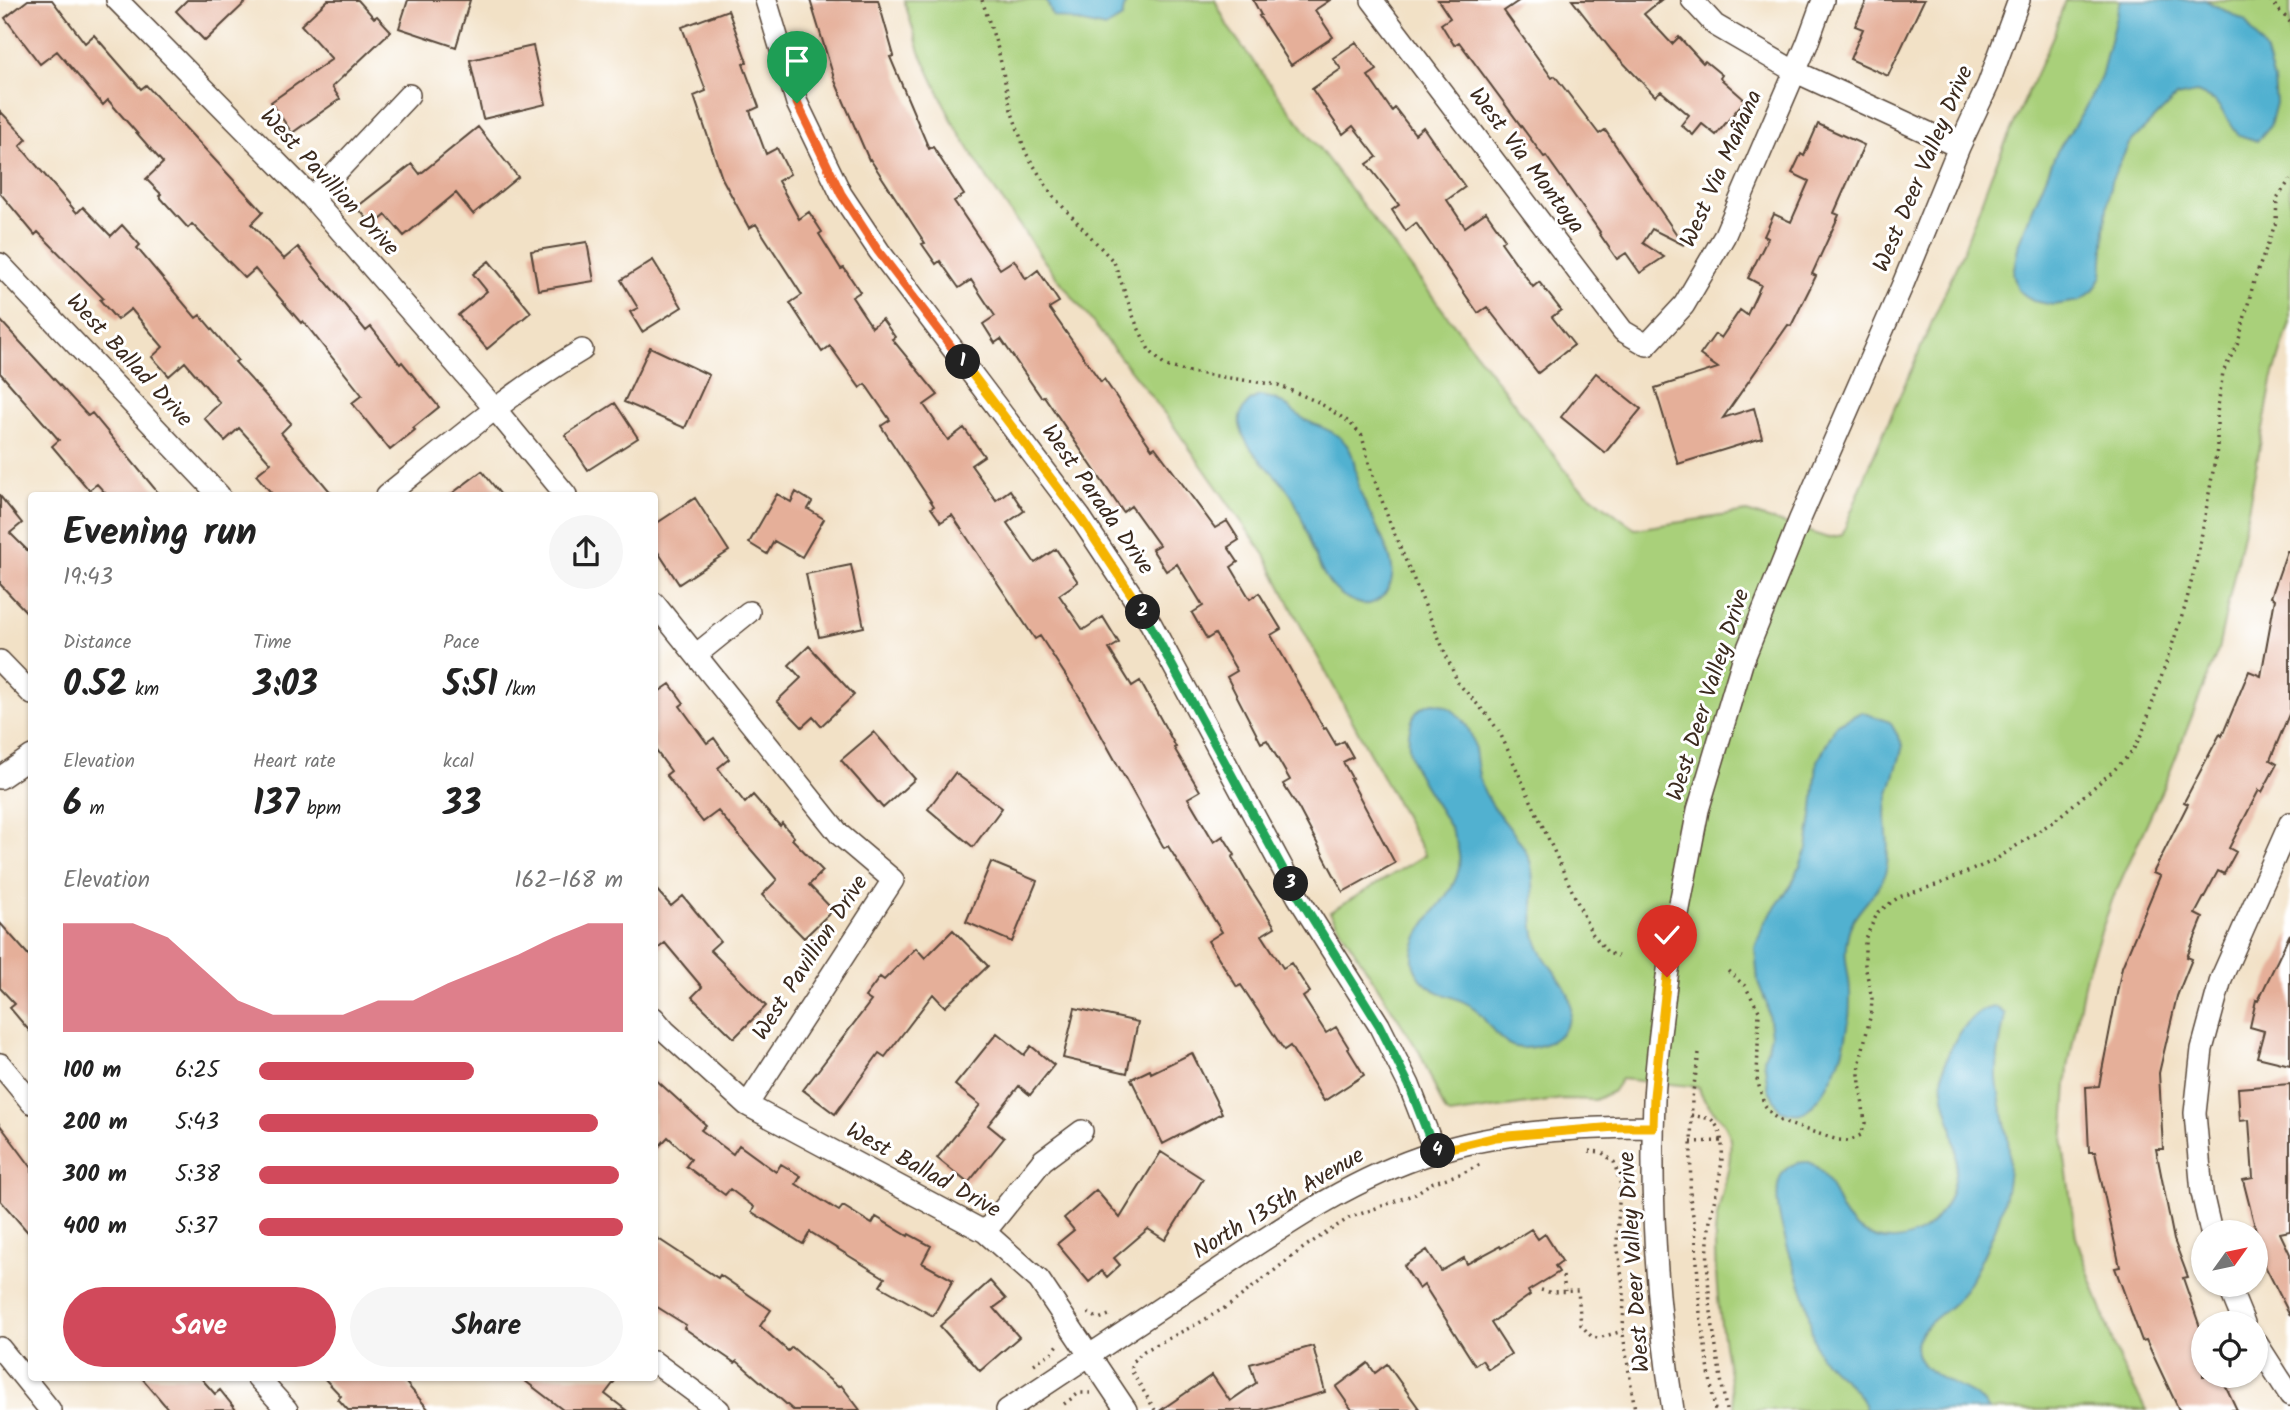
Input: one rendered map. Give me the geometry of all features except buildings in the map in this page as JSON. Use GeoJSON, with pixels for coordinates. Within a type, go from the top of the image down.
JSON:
{"type":"FeatureCollection","features":[{"type":"Feature","properties":{"kind":"street","name":"West Pavillion Drive"},"geometry":{"type":"LineString","coordinates":[[117,0],[312,198],[564,492]]}},
{"type":"Feature","properties":{"kind":"street","name":"West Parada Drive"},"geometry":{"type":"LineString","coordinates":[[766,0],[797,103],[841,194],[878,251],[1080,517],[1150,624],[1298,897],[1379,1025],[1409,1085],[1435,1152]]}},
{"type":"Feature","properties":{"kind":"street","name":"West Via Montoya"},"geometry":{"type":"LineString","coordinates":[[1372,0],[1623,331],[1647,345]]}},
{"type":"Feature","properties":{"kind":"street"},"geometry":{"type":"LineString","coordinates":[[1692,0],[1715,25],[1794,71],[1959,148]]}},
{"type":"Feature","properties":{"kind":"street","name":"West Via Mañana"},"geometry":{"type":"LineString","coordinates":[[1647,345],[1684,305],[1724,237],[1823,0]]}},
{"type":"Feature","properties":{"kind":"street","name":"West Deer Valley Drive"},"geometry":{"type":"LineString","coordinates":[[1673,1410],[1660,1319],[1653,1162],[1654,1096],[1667,977],[1679,900],[1698,810],[1742,663],[1800,519],[1899,296],[1959,148],[1988,85],[2019,0]]}},
{"type":"Feature","properties":{"kind":"street"},"geometry":{"type":"LineString","coordinates":[[312,198],[409,95]]}},
{"type":"Feature","properties":{"kind":"street","name":"West Ballad Drive"},"geometry":{"type":"LineString","coordinates":[[0,264],[216,492]]}},
{"type":"Feature","properties":{"kind":"street"},"geometry":{"type":"LineString","coordinates":[[391,492],[495,409],[549,369],[582,349]]}},
{"type":"Feature","properties":{"kind":"street","name":"West Pavillion Drive"},"geometry":{"type":"LineString","coordinates":[[658,608],[840,835],[893,880],[747,1105]]}},
{"type":"Feature","properties":{"kind":"street"},"geometry":{"type":"LineString","coordinates":[[697,654],[749,612]]}},
{"type":"Feature","properties":{"kind":"street"},"geometry":{"type":"LineString","coordinates":[[0,661],[28,690]]}},
{"type":"Feature","properties":{"kind":"street"},"geometry":{"type":"LineString","coordinates":[[0,778],[28,759]]}},
{"type":"Feature","properties":{"kind":"street"},"geometry":{"type":"LineString","coordinates":[[2208,1220],[2202,1193],[2195,1113],[2202,1049],[2221,979],[2290,822]]}},
{"type":"Feature","properties":{"kind":"street","name":"West Ballad Drive"},"geometry":{"type":"LineString","coordinates":[[658,1023],[747,1105],[985,1232],[1039,1280],[1126,1410]]}},
{"type":"Feature","properties":{"kind":"street"},"geometry":{"type":"LineString","coordinates":[[0,1064],[28,1098]]}},
{"type":"Feature","properties":{"kind":"street","name":"North 135th Avenue"},"geometry":{"type":"LineString","coordinates":[[1007,1410],[1328,1199],[1392,1167],[1435,1152],[1496,1137],[1615,1127],[1653,1127]]}},
{"type":"Feature","properties":{"kind":"street"},"geometry":{"type":"LineString","coordinates":[[985,1232],[1044,1160],[1082,1130]]}},
{"type":"Feature","properties":{"kind":"street"},"geometry":{"type":"LineString","coordinates":[[0,1348],[50,1410]]}},
{"type":"Feature","properties":{"kind":"street"},"geometry":{"type":"LineString","coordinates":[[2268,1361],[2290,1395]]}},
{"type":"Feature","properties":{"kind":"street"},"geometry":{"type":"LineString","coordinates":[[658,1365],[719,1410]]}},
{"type":"Feature","properties":{"kind":"street"},"geometry":{"type":"LineString","coordinates":[[261,1381],[287,1410]]}},
{"type":"Feature","properties":{"kind":"path"},"geometry":{"type":"LineString","coordinates":[[982,0],[998,49],[1011,110],[1026,153],[1052,195],[1114,262],[1135,321],[1149,349],[1165,366],[1278,385],[1318,402],[1349,422],[1362,436],[1391,526],[1458,683],[1500,733],[1591,932],[1608,953],[1618,956]]}},
{"type":"Feature","properties":{"kind":"path"},"geometry":{"type":"LineString","coordinates":[[2270,0],[2290,22]]}},
{"type":"Feature","properties":{"kind":"path"},"geometry":{"type":"LineString","coordinates":[[1728,971],[1745,986],[1759,1011],[1757,1079],[1764,1104],[1772,1115],[1782,1122],[1838,1140],[1849,1140],[1861,1135],[1865,1123],[1859,1074],[1872,999],[1865,965],[1865,939],[1878,912],[1899,897],[1942,883],[1995,860],[2054,821],[2132,752],[2143,731],[2185,607],[2204,530],[2217,449],[2217,413],[2224,372],[2238,343],[2254,281],[2276,222],[2277,198],[2290,180]]}},
{"type":"Feature","properties":{"kind":"path"},"geometry":{"type":"LineString","coordinates":[[1699,1053],[1691,1115],[1690,1198],[1695,1227],[1700,1314],[1715,1410]]}},
{"type":"Feature","properties":{"kind":"path"},"geometry":{"type":"LineString","coordinates":[[1691,1115],[1711,1119],[1720,1129],[1722,1141],[1718,1186],[1709,1225],[1708,1267],[1714,1332],[1726,1410]]}},
{"type":"Feature","properties":{"kind":"path"},"geometry":{"type":"LineString","coordinates":[[1690,1142],[1722,1141]]}},
{"type":"Feature","properties":{"kind":"path"},"geometry":{"type":"LineString","coordinates":[[1581,1150],[1601,1152],[1614,1162],[1618,1170],[1620,1182],[1617,1243],[1624,1292],[1623,1331],[1635,1410]]}},
{"type":"Feature","properties":{"kind":"path"},"geometry":{"type":"LineString","coordinates":[[1155,1410],[1132,1370],[1133,1361],[1138,1356],[1231,1304],[1306,1246],[1349,1218],[1415,1194],[1431,1183],[1463,1173],[1483,1163]]}},
{"type":"Feature","properties":{"kind":"path"},"geometry":{"type":"LineString","coordinates":[[1563,1276],[1565,1291]]}},
{"type":"Feature","properties":{"kind":"path"},"geometry":{"type":"LineString","coordinates":[[1541,1290],[1578,1291],[1581,1325],[1588,1335],[1598,1338],[1623,1331]]}},
{"type":"Feature","properties":{"kind":"path"},"geometry":{"type":"LineString","coordinates":[[1082,1305],[1087,1313],[1099,1319],[1116,1311]]}},
{"type":"Feature","properties":{"kind":"path"},"geometry":{"type":"LineString","coordinates":[[1063,1404],[1079,1393],[1092,1394],[1098,1399]]}},
{"type":"Feature","properties":{"kind":"green space"},"geometry":{"type":"Polygon","coordinates":[[[904,0],[1215,0],[1228,27],[1273,88],[1576,484],[1635,529],[1747,512],[1828,538],[1842,535],[1963,251],[1992,173],[2054,34],[2065,0],[2290,0],[2290,322],[2272,381],[2218,650],[2170,772],[2113,898],[2086,974],[2068,1068],[2063,1145],[2076,1237],[2120,1362],[2146,1410],[1735,1410],[1721,1323],[1715,1257],[1716,1223],[1729,1164],[1730,1140],[1725,1124],[1705,1101],[1699,1087],[1621,1079],[1612,1092],[1595,1100],[1562,1099],[1450,1115],[1445,1111],[1420,1053],[1330,912],[1425,855],[1265,555],[1168,418],[1045,262],[992,186],[953,123],[920,52],[904,0]]]}},
{"type":"Feature","properties":{"kind":"water"},"geometry":{"type":"Polygon","coordinates":[[[1046,0],[1126,0],[1122,18],[1105,28],[1053,16],[1046,0]]]}},
{"type":"Feature","properties":{"kind":"water"},"geometry":{"type":"Polygon","coordinates":[[[2120,0],[2205,0],[2245,21],[2265,50],[2274,81],[2276,103],[2270,126],[2257,141],[2239,135],[2215,101],[2197,93],[2176,97],[2129,144],[2111,181],[2102,276],[2094,290],[2080,301],[2053,305],[2033,301],[2018,290],[2013,274],[2019,242],[2056,153],[2083,112],[2101,77],[2120,0]]]}},
{"type":"Feature","properties":{"kind":"water"},"geometry":{"type":"Polygon","coordinates":[[[1259,396],[1282,403],[1336,435],[1349,449],[1359,489],[1392,565],[1390,585],[1376,601],[1358,603],[1343,596],[1332,586],[1316,559],[1293,498],[1243,436],[1240,425],[1242,411],[1259,396]]]}},
{"type":"Feature","properties":{"kind":"water"},"geometry":{"type":"Polygon","coordinates":[[[1432,703],[1441,704],[1453,711],[1468,729],[1474,744],[1482,786],[1530,861],[1535,935],[1542,953],[1567,992],[1571,1010],[1569,1022],[1562,1032],[1542,1045],[1522,1048],[1510,1045],[1498,1036],[1474,1008],[1427,985],[1414,966],[1415,944],[1421,931],[1447,894],[1459,869],[1455,838],[1411,758],[1409,742],[1414,716],[1421,708],[1432,703]]]}},
{"type":"Feature","properties":{"kind":"water"},"geometry":{"type":"Polygon","coordinates":[[[1861,712],[1890,722],[1903,745],[1887,802],[1887,867],[1880,884],[1855,918],[1848,934],[1846,957],[1850,1006],[1840,1060],[1820,1097],[1807,1110],[1793,1114],[1780,1110],[1768,1088],[1764,1059],[1771,1035],[1767,1005],[1758,982],[1755,948],[1764,923],[1792,884],[1807,849],[1817,763],[1836,725],[1861,712]]]}},
{"type":"Feature","properties":{"kind":"water"},"geometry":{"type":"Polygon","coordinates":[[[1996,1007],[2005,1014],[1997,1077],[2009,1152],[2005,1196],[1995,1229],[1960,1297],[1925,1328],[1916,1346],[1925,1367],[1972,1394],[1989,1410],[1866,1410],[1858,1394],[1817,1351],[1806,1300],[1780,1219],[1777,1197],[1780,1178],[1790,1166],[1809,1162],[1826,1178],[1841,1208],[1855,1227],[1881,1239],[1895,1240],[1922,1231],[1933,1222],[1948,1199],[1955,1172],[1955,1144],[1943,1088],[1946,1062],[1950,1050],[1969,1021],[1976,1014],[1996,1007]]]}},
{"type":"Feature","properties":{"kind":"route"},"geometry":{"type":"LineString","coordinates":[[797,103],[841,194],[878,251],[1080,517],[1150,624],[1298,897],[1379,1025],[1409,1085],[1435,1152],[1496,1137],[1615,1127],[1653,1127],[1667,977]]}}]}
